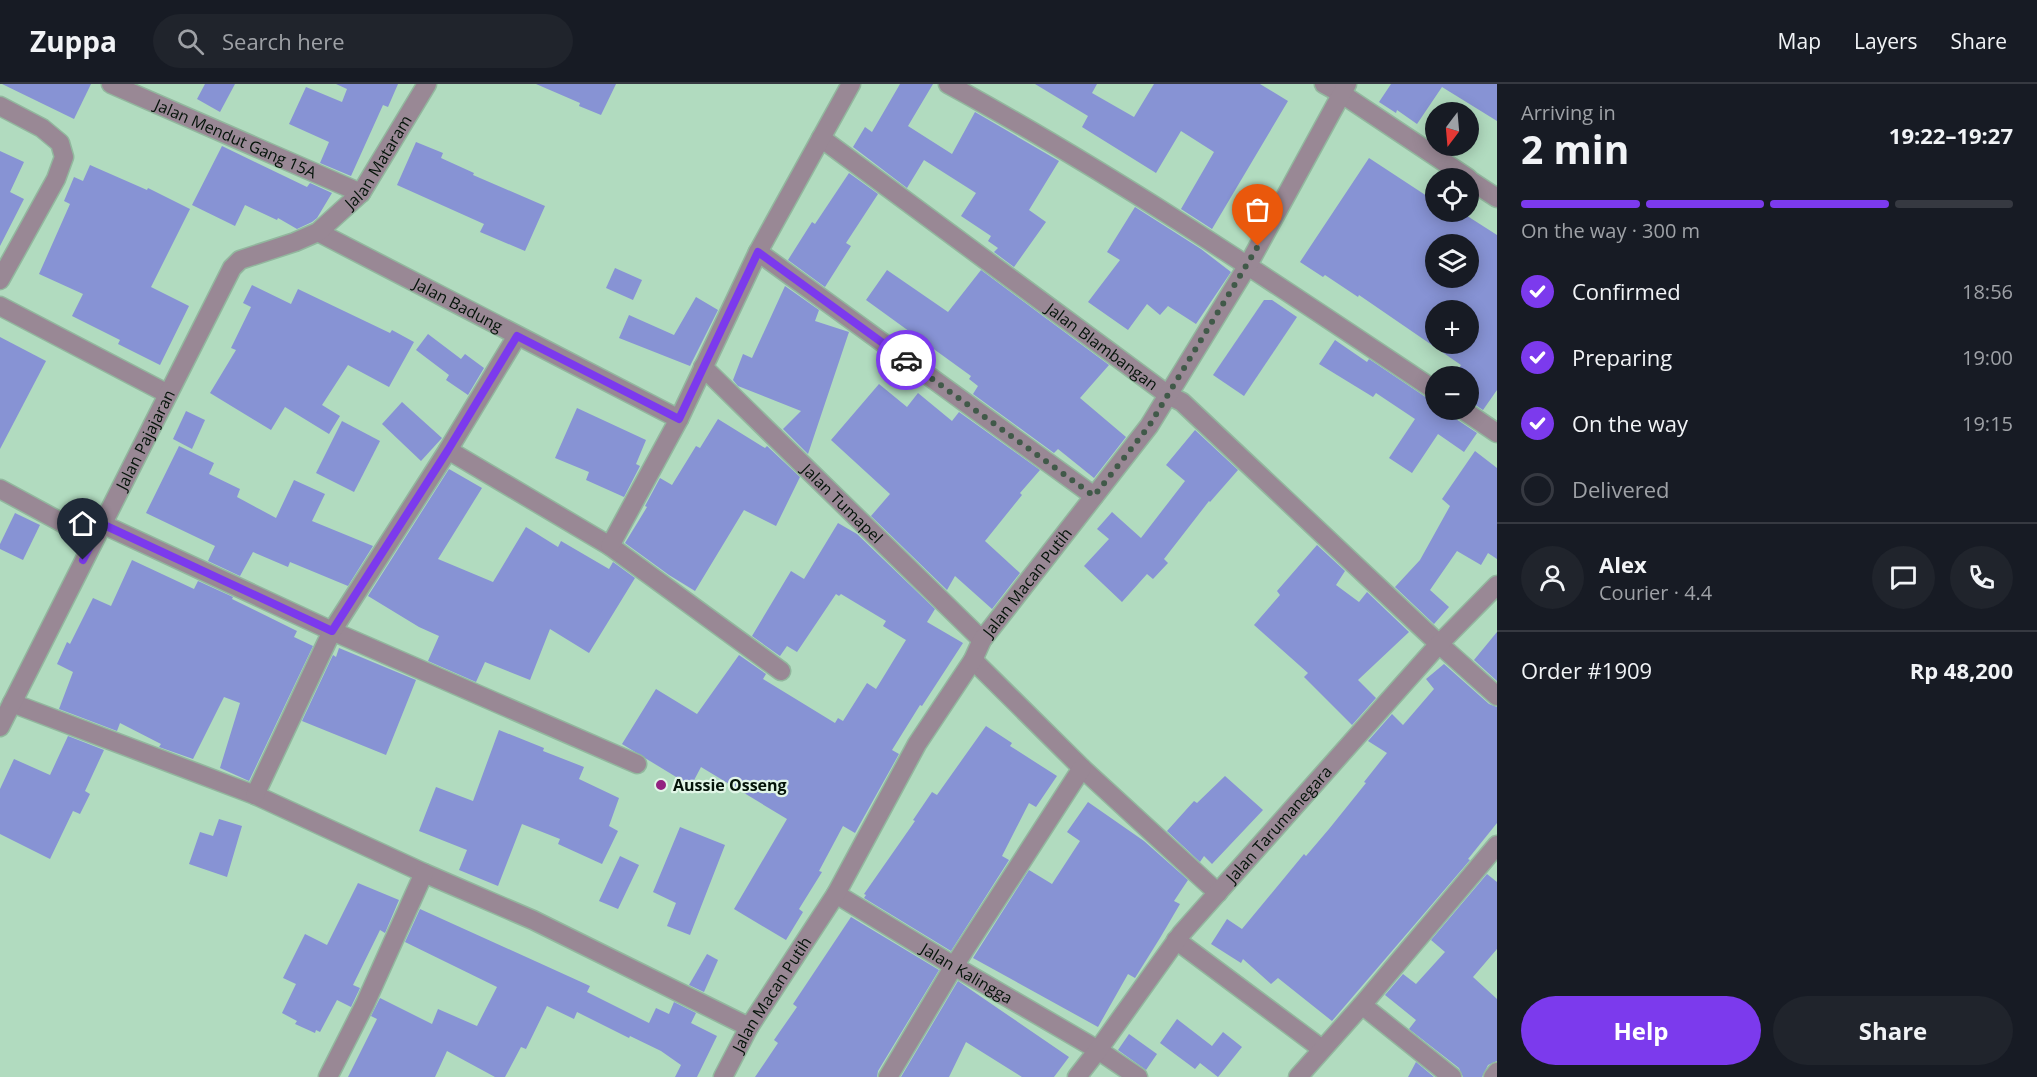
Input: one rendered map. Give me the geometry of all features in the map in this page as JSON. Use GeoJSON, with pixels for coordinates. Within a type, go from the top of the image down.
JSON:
{"type":"FeatureCollection","features":[{"type":"Feature","properties":{"kind":"street","name":"Jalan Mendut Gang 15A"},"geometry":{"type":"LineString","coordinates":[[111,84],[361,193]]}},
{"type":"Feature","properties":{"kind":"street","name":"Jalan Mataram"},"geometry":{"type":"LineString","coordinates":[[318,232],[361,193],[427,84]]}},
{"type":"Feature","properties":{"kind":"street"},"geometry":{"type":"LineString","coordinates":[[610,546],[679,419],[758,252],[851,84]]}},
{"type":"Feature","properties":{"kind":"street"},"geometry":{"type":"LineString","coordinates":[[948,84],[1028,127],[1248,265],[1425,384]]}},
{"type":"Feature","properties":{"kind":"street"},"geometry":{"type":"LineString","coordinates":[[1324,84],[1345,89],[1453,168]]}},
{"type":"Feature","properties":{"kind":"street","name":"Jalan Macan Putih"},"geometry":{"type":"LineString","coordinates":[[723,1077],[749,1027],[836,894],[917,744],[973,660],[982,640],[1149,426],[1248,265],[1345,89]]}},
{"type":"Feature","properties":{"kind":"street"},"geometry":{"type":"LineString","coordinates":[[0,106],[42,128],[60,143],[64,157],[56,179],[0,280]]}},
{"type":"Feature","properties":{"kind":"street","name":"Jalan Blambangan"},"geometry":{"type":"LineString","coordinates":[[821,138],[1168,395],[1182,402],[1497,696]]}},
{"type":"Feature","properties":{"kind":"street"},"geometry":{"type":"LineString","coordinates":[[1479,186],[1497,198]]}},
{"type":"Feature","properties":{"kind":"street","name":"Jalan Badung"},"geometry":{"type":"LineString","coordinates":[[318,232],[679,419]]}},
{"type":"Feature","properties":{"kind":"street","name":"Jalan Pajajaran"},"geometry":{"type":"LineString","coordinates":[[0,727],[232,268],[240,260],[318,232]]}},
{"type":"Feature","properties":{"kind":"street"},"geometry":{"type":"LineString","coordinates":[[758,252],[1094,496]]}},
{"type":"Feature","properties":{"kind":"street"},"geometry":{"type":"LineString","coordinates":[[0,306],[168,394]]}},
{"type":"Feature","properties":{"kind":"street"},"geometry":{"type":"LineString","coordinates":[[255,795],[332,631],[448,450],[517,336]]}},
{"type":"Feature","properties":{"kind":"street","name":"Jalan Tumapel"},"geometry":{"type":"LineString","coordinates":[[703,367],[982,640]]}},
{"type":"Feature","properties":{"kind":"street"},"geometry":{"type":"LineString","coordinates":[[1477,420],[1497,433]]}},
{"type":"Feature","properties":{"kind":"street"},"geometry":{"type":"LineString","coordinates":[[448,450],[610,546],[781,671]]}},
{"type":"Feature","properties":{"kind":"street"},"geometry":{"type":"LineString","coordinates":[[0,489],[637,764]]}},
{"type":"Feature","properties":{"kind":"street","name":"Jalan Tarumanegara"},"geometry":{"type":"LineString","coordinates":[[1077,1077],[1176,940],[1439,644],[1497,585]]}},
{"type":"Feature","properties":{"kind":"street"},"geometry":{"type":"LineString","coordinates":[[973,660],[1082,768],[1218,893]]}},
{"type":"Feature","properties":{"kind":"street"},"geometry":{"type":"LineString","coordinates":[[12,703],[255,795],[424,873],[533,920],[749,1027]]}},
{"type":"Feature","properties":{"kind":"street"},"geometry":{"type":"LineString","coordinates":[[888,1077],[954,966],[1082,768]]}},
{"type":"Feature","properties":{"kind":"street"},"geometry":{"type":"LineString","coordinates":[[1298,1077],[1497,845]]}},
{"type":"Feature","properties":{"kind":"street"},"geometry":{"type":"LineString","coordinates":[[328,1077],[365,1004],[424,873]]}},
{"type":"Feature","properties":{"kind":"street","name":"Jalan Kalingga"},"geometry":{"type":"LineString","coordinates":[[836,894],[1098,1050],[1138,1077]]}},
{"type":"Feature","properties":{"kind":"street"},"geometry":{"type":"LineString","coordinates":[[1176,940],[1322,1049]]}},
{"type":"Feature","properties":{"kind":"street"},"geometry":{"type":"LineString","coordinates":[[1362,1005],[1452,1077]]}},
{"type":"Feature","properties":{"kind":"street"},"geometry":{"type":"LineString","coordinates":[[1493,1077],[1497,1072]]}},
{"type":"Feature","properties":{"kind":"building"},"geometry":{"type":"Polygon","coordinates":[[[2,84],[91,84],[74,119],[2,84]]]}},
{"type":"Feature","properties":{"kind":"building"},"geometry":{"type":"Polygon","coordinates":[[[205,84],[235,84],[220,112],[197,99],[205,84]]]}},
{"type":"Feature","properties":{"kind":"building"},"geometry":{"type":"Polygon","coordinates":[[[336,84],[398,84],[388,107],[383,105],[351,176],[320,163],[329,142],[289,124],[306,87],[342,102],[347,89],[336,84]]]}},
{"type":"Feature","properties":{"kind":"building"},"geometry":{"type":"Polygon","coordinates":[[[536,84],[616,84],[601,115],[536,84]]]}},
{"type":"Feature","properties":{"kind":"building"},"geometry":{"type":"Polygon","coordinates":[[[900,84],[933,84],[908,126],[952,154],[975,112],[1059,161],[1029,210],[1046,222],[1014,267],[994,252],[998,248],[988,241],[991,236],[961,216],[976,193],[924,160],[907,188],[853,147],[865,127],[872,132],[900,84]]]}},
{"type":"Feature","properties":{"kind":"building"},"geometry":{"type":"Polygon","coordinates":[[[1035,84],[1097,84],[1092,93],[1134,117],[1154,84],[1260,84],[1288,101],[1212,229],[1181,209],[1214,152],[1181,131],[1156,173],[1082,127],[1088,116],[1035,84]]]}},
{"type":"Feature","properties":{"kind":"building"},"geometry":{"type":"Polygon","coordinates":[[[1391,84],[1497,84],[1497,121],[1479,110],[1479,102],[1466,102],[1442,87],[1432,102],[1425,102],[1425,112],[1417,124],[1397,110],[1396,113],[1379,102],[1391,84]]]}},
{"type":"Feature","properties":{"kind":"building"},"geometry":{"type":"Polygon","coordinates":[[[416,142],[443,153],[441,158],[474,173],[473,175],[545,206],[525,251],[480,232],[484,224],[397,185],[416,142]]]}},
{"type":"Feature","properties":{"kind":"building"},"geometry":{"type":"Polygon","coordinates":[[[222,146],[307,187],[310,183],[332,193],[317,218],[297,229],[278,218],[277,220],[245,205],[235,226],[192,205],[222,146]]]}},
{"type":"Feature","properties":{"kind":"building"},"geometry":{"type":"Polygon","coordinates":[[[0,151],[24,162],[10,192],[24,199],[0,246],[0,151]]]}},
{"type":"Feature","properties":{"kind":"building"},"geometry":{"type":"Polygon","coordinates":[[[1369,158],[1425,195],[1425,222],[1477,222],[1497,235],[1497,390],[1483,410],[1479,407],[1479,366],[1460,366],[1445,354],[1479,354],[1479,300],[1425,300],[1425,340],[1359,295],[1358,297],[1325,275],[1323,277],[1300,262],[1369,158]]]}},
{"type":"Feature","properties":{"kind":"building"},"geometry":{"type":"Polygon","coordinates":[[[90,165],[147,190],[148,188],[190,209],[151,287],[189,306],[160,365],[118,344],[120,340],[72,316],[83,294],[39,274],[70,204],[64,201],[74,177],[83,181],[90,165]]]}},
{"type":"Feature","properties":{"kind":"building"},"geometry":{"type":"Polygon","coordinates":[[[849,173],[878,194],[846,243],[851,246],[825,287],[788,260],[812,222],[815,224],[849,173]]]}},
{"type":"Feature","properties":{"kind":"building"},"geometry":{"type":"Polygon","coordinates":[[[1135,207],[1201,249],[1231,272],[1196,324],[1168,306],[1160,315],[1147,304],[1128,330],[1088,302],[1120,260],[1107,252],[1135,207]]]}},
{"type":"Feature","properties":{"kind":"building"},"geometry":{"type":"Polygon","coordinates":[[[615,268],[642,280],[633,300],[606,288],[615,268]]]}},
{"type":"Feature","properties":{"kind":"building"},"geometry":{"type":"Polygon","coordinates":[[[887,270],[948,312],[981,270],[1109,365],[1080,398],[1126,437],[1094,478],[1058,449],[1054,453],[973,394],[978,386],[969,379],[971,376],[866,300],[887,270]]]}},
{"type":"Feature","properties":{"kind":"building"},"geometry":{"type":"Polygon","coordinates":[[[252,285],[291,304],[298,289],[414,342],[389,387],[348,365],[322,405],[340,416],[329,434],[285,407],[271,430],[210,393],[236,350],[231,348],[251,307],[243,303],[252,285]]]}},
{"type":"Feature","properties":{"kind":"building"},"geometry":{"type":"Polygon","coordinates":[[[785,286],[819,310],[815,321],[849,332],[808,454],[783,429],[801,411],[738,386],[733,380],[743,354],[752,358],[785,286]]]}},
{"type":"Feature","properties":{"kind":"building"},"geometry":{"type":"Polygon","coordinates":[[[696,297],[718,310],[690,366],[619,338],[629,315],[674,335],[696,297]]]}},
{"type":"Feature","properties":{"kind":"building"},"geometry":{"type":"Polygon","coordinates":[[[1264,300],[1272,300],[1297,317],[1244,396],[1213,375],[1264,300]]]}},
{"type":"Feature","properties":{"kind":"building"},"geometry":{"type":"Polygon","coordinates":[[[428,334],[461,359],[465,354],[484,368],[468,395],[446,380],[449,375],[416,350],[428,334]]]}},
{"type":"Feature","properties":{"kind":"building"},"geometry":{"type":"Polygon","coordinates":[[[0,337],[46,361],[0,449],[0,337]]]}},
{"type":"Feature","properties":{"kind":"building"},"geometry":{"type":"Polygon","coordinates":[[[1335,340],[1367,362],[1369,359],[1425,397],[1425,420],[1458,420],[1477,433],[1464,452],[1438,434],[1412,473],[1389,458],[1415,419],[1376,393],[1373,397],[1319,364],[1335,340]]]}},
{"type":"Feature","properties":{"kind":"building"},"geometry":{"type":"Polygon","coordinates":[[[879,384],[907,407],[918,393],[952,421],[959,412],[1040,470],[985,541],[1020,573],[992,609],[955,576],[947,590],[871,516],[890,494],[831,440],[879,384]]]}},
{"type":"Feature","properties":{"kind":"building"},"geometry":{"type":"Polygon","coordinates":[[[402,402],[442,438],[421,461],[382,424],[402,402]]]}},
{"type":"Feature","properties":{"kind":"building"},"geometry":{"type":"Polygon","coordinates":[[[577,408],[646,440],[636,464],[640,466],[624,497],[586,480],[589,472],[555,458],[577,408]]]}},
{"type":"Feature","properties":{"kind":"building"},"geometry":{"type":"Polygon","coordinates":[[[186,411],[205,420],[192,449],[173,439],[186,411]]]}},
{"type":"Feature","properties":{"kind":"building"},"geometry":{"type":"Polygon","coordinates":[[[718,419],[765,448],[767,446],[800,477],[776,526],[744,510],[695,591],[625,543],[647,507],[645,506],[660,478],[672,485],[696,446],[700,448],[718,419]]]}},
{"type":"Feature","properties":{"kind":"building"},"geometry":{"type":"Polygon","coordinates":[[[342,421],[380,441],[354,492],[316,473],[342,421]]]}},
{"type":"Feature","properties":{"kind":"building"},"geometry":{"type":"Polygon","coordinates":[[[1195,430],[1238,470],[1209,501],[1164,559],[1168,563],[1153,579],[1147,574],[1122,602],[1084,566],[1109,539],[1097,529],[1112,512],[1141,538],[1185,481],[1166,465],[1195,430]]]}},
{"type":"Feature","properties":{"kind":"building"},"geometry":{"type":"Polygon","coordinates":[[[179,446],[214,463],[209,474],[240,489],[237,497],[276,518],[294,480],[325,494],[312,521],[373,546],[348,586],[290,562],[288,567],[253,552],[240,576],[208,561],[215,546],[146,513],[179,446]]]}},
{"type":"Feature","properties":{"kind":"building"},"geometry":{"type":"Polygon","coordinates":[[[1475,451],[1497,468],[1497,559],[1488,553],[1481,565],[1457,551],[1430,590],[1449,607],[1434,624],[1395,587],[1420,560],[1450,506],[1442,499],[1475,451]]]}},
{"type":"Feature","properties":{"kind":"building"},"geometry":{"type":"Polygon","coordinates":[[[449,469],[482,488],[438,559],[493,582],[526,527],[558,547],[561,541],[609,569],[613,562],[635,578],[589,653],[550,629],[530,680],[485,662],[476,682],[428,661],[439,636],[419,627],[368,596],[449,469]]]}},
{"type":"Feature","properties":{"kind":"building"},"geometry":{"type":"Polygon","coordinates":[[[15,513],[40,525],[23,560],[0,549],[0,544],[15,513]]]}},
{"type":"Feature","properties":{"kind":"building"},"geometry":{"type":"Polygon","coordinates":[[[838,523],[857,534],[935,609],[927,622],[963,643],[892,750],[899,754],[855,833],[843,826],[819,871],[822,872],[799,909],[803,912],[786,940],[734,909],[787,819],[701,767],[691,786],[622,744],[656,689],[697,714],[739,655],[766,674],[763,679],[835,723],[838,718],[843,721],[867,683],[876,689],[906,640],[883,626],[886,621],[841,594],[839,596],[836,594],[797,652],[787,646],[780,656],[752,636],[791,571],[804,579],[838,523]]]}},
{"type":"Feature","properties":{"kind":"building"},"geometry":{"type":"Polygon","coordinates":[[[1317,545],[1345,571],[1336,585],[1359,602],[1367,592],[1409,632],[1358,680],[1376,698],[1352,725],[1304,677],[1308,673],[1254,625],[1280,595],[1277,591],[1317,545]]]}},
{"type":"Feature","properties":{"kind":"building"},"geometry":{"type":"Polygon","coordinates":[[[132,560],[194,589],[198,581],[233,597],[232,599],[297,631],[294,637],[313,646],[249,781],[220,768],[240,703],[224,697],[193,759],[159,747],[161,744],[120,723],[117,731],[59,709],[73,672],[57,664],[67,642],[70,644],[93,598],[111,606],[132,560]]]}},
{"type":"Feature","properties":{"kind":"building"},"geometry":{"type":"Polygon","coordinates":[[[1497,632],[1497,681],[1474,660],[1497,632]]]}},
{"type":"Feature","properties":{"kind":"building"},"geometry":{"type":"Polygon","coordinates":[[[339,648],[416,680],[386,755],[302,721],[333,655],[336,657],[339,648]]]}},
{"type":"Feature","properties":{"kind":"building"},"geometry":{"type":"Polygon","coordinates":[[[1444,664],[1489,704],[1497,707],[1497,823],[1468,859],[1470,860],[1332,1021],[1278,978],[1271,984],[1243,959],[1241,963],[1211,944],[1227,919],[1242,929],[1304,854],[1306,856],[1329,829],[1387,753],[1368,741],[1392,714],[1403,725],[1434,689],[1426,679],[1444,664]]]}},
{"type":"Feature","properties":{"kind":"building"},"geometry":{"type":"Polygon","coordinates":[[[986,726],[1012,743],[1010,746],[1057,776],[1036,807],[1029,803],[1002,856],[1009,860],[951,951],[864,898],[866,895],[864,894],[915,821],[913,820],[932,792],[937,795],[986,726]]]}},
{"type":"Feature","properties":{"kind":"building"},"geometry":{"type":"Polygon","coordinates":[[[499,730],[584,767],[579,779],[619,798],[609,826],[618,831],[602,864],[558,844],[560,839],[522,824],[498,886],[459,870],[467,850],[419,831],[436,787],[473,801],[499,730]]]}},
{"type":"Feature","properties":{"kind":"building"},"geometry":{"type":"Polygon","coordinates":[[[68,736],[104,750],[85,791],[90,794],[80,814],[73,811],[50,859],[0,834],[0,789],[14,759],[50,775],[68,736]]]}},
{"type":"Feature","properties":{"kind":"building"},"geometry":{"type":"Polygon","coordinates":[[[1225,776],[1263,810],[1212,864],[1204,856],[1200,862],[1167,831],[1194,801],[1197,803],[1225,776]]]}},
{"type":"Feature","properties":{"kind":"building"},"geometry":{"type":"Polygon","coordinates":[[[1088,802],[1144,841],[1188,880],[1174,901],[1180,904],[1160,938],[1135,978],[1128,974],[1098,1027],[973,958],[1029,870],[1052,884],[1080,841],[1067,832],[1088,802]]]}},
{"type":"Feature","properties":{"kind":"building"},"geometry":{"type":"Polygon","coordinates":[[[219,819],[242,826],[227,877],[189,864],[200,832],[213,836],[219,819]]]}},
{"type":"Feature","properties":{"kind":"building"},"geometry":{"type":"Polygon","coordinates":[[[680,827],[725,845],[690,935],[667,926],[676,903],[653,892],[680,827]]]}},
{"type":"Feature","properties":{"kind":"building"},"geometry":{"type":"Polygon","coordinates":[[[620,856],[639,865],[618,909],[599,901],[620,856]]]}},
{"type":"Feature","properties":{"kind":"building"},"geometry":{"type":"Polygon","coordinates":[[[1487,874],[1497,882],[1497,949],[1473,977],[1497,999],[1497,1061],[1488,1065],[1482,1077],[1463,1077],[1459,1068],[1409,1029],[1416,1020],[1385,995],[1403,974],[1416,984],[1445,952],[1431,940],[1487,874]]]}},
{"type":"Feature","properties":{"kind":"building"},"geometry":{"type":"Polygon","coordinates":[[[358,883],[399,900],[385,933],[380,930],[353,985],[360,988],[351,1007],[337,1000],[320,1032],[316,1030],[315,1033],[295,1024],[297,1021],[282,1013],[296,984],[283,978],[305,934],[327,945],[358,883]]]}},
{"type":"Feature","properties":{"kind":"building"},"geometry":{"type":"Polygon","coordinates":[[[420,909],[590,986],[587,992],[649,1023],[656,1008],[669,1014],[674,1002],[696,1013],[691,1023],[717,1036],[697,1077],[675,1077],[681,1065],[661,1051],[577,1012],[574,1019],[547,1006],[526,1049],[521,1047],[505,1077],[495,1077],[447,1051],[435,1077],[348,1077],[377,1019],[371,1016],[380,998],[432,1024],[438,1009],[477,1026],[497,987],[405,942],[420,909]]]}},
{"type":"Feature","properties":{"kind":"building"},"geometry":{"type":"Polygon","coordinates":[[[851,917],[939,970],[878,1071],[877,1077],[755,1077],[778,1043],[774,1040],[797,1007],[793,1004],[851,917]]]}},
{"type":"Feature","properties":{"kind":"building"},"geometry":{"type":"Polygon","coordinates":[[[707,954],[718,960],[704,992],[689,985],[707,954]]]}},
{"type":"Feature","properties":{"kind":"building"},"geometry":{"type":"Polygon","coordinates":[[[958,981],[1069,1057],[1054,1077],[1022,1077],[966,1042],[949,1077],[901,1077],[958,981]]]}},
{"type":"Feature","properties":{"kind":"building"},"geometry":{"type":"Polygon","coordinates":[[[1177,1019],[1212,1046],[1223,1032],[1242,1047],[1218,1077],[1200,1063],[1195,1069],[1160,1043],[1177,1019]]]}},
{"type":"Feature","properties":{"kind":"building"},"geometry":{"type":"Polygon","coordinates":[[[1129,1034],[1157,1054],[1146,1070],[1118,1050],[1129,1034]]]}},
{"type":"Feature","properties":{"kind":"building"},"geometry":{"type":"Polygon","coordinates":[[[1416,1062],[1434,1077],[1408,1077],[1416,1062]]]}},
{"type":"Feature","properties":{"kind":"way so far"},"geometry":{"type":"LineString","coordinates":[[906,360],[1094,496],[1149,426],[1258,246]]}},
{"type":"Feature","properties":{"kind":"place","name":"Aussie Osseng"},"geometry":{"type":"Point","coordinates":[661,785]}},
{"type":"Feature","properties":{"kind":"route"},"geometry":{"type":"LineString","coordinates":[[83,560],[102,524],[332,631],[448,450],[517,336],[679,419],[758,252],[906,360]]}}]}
